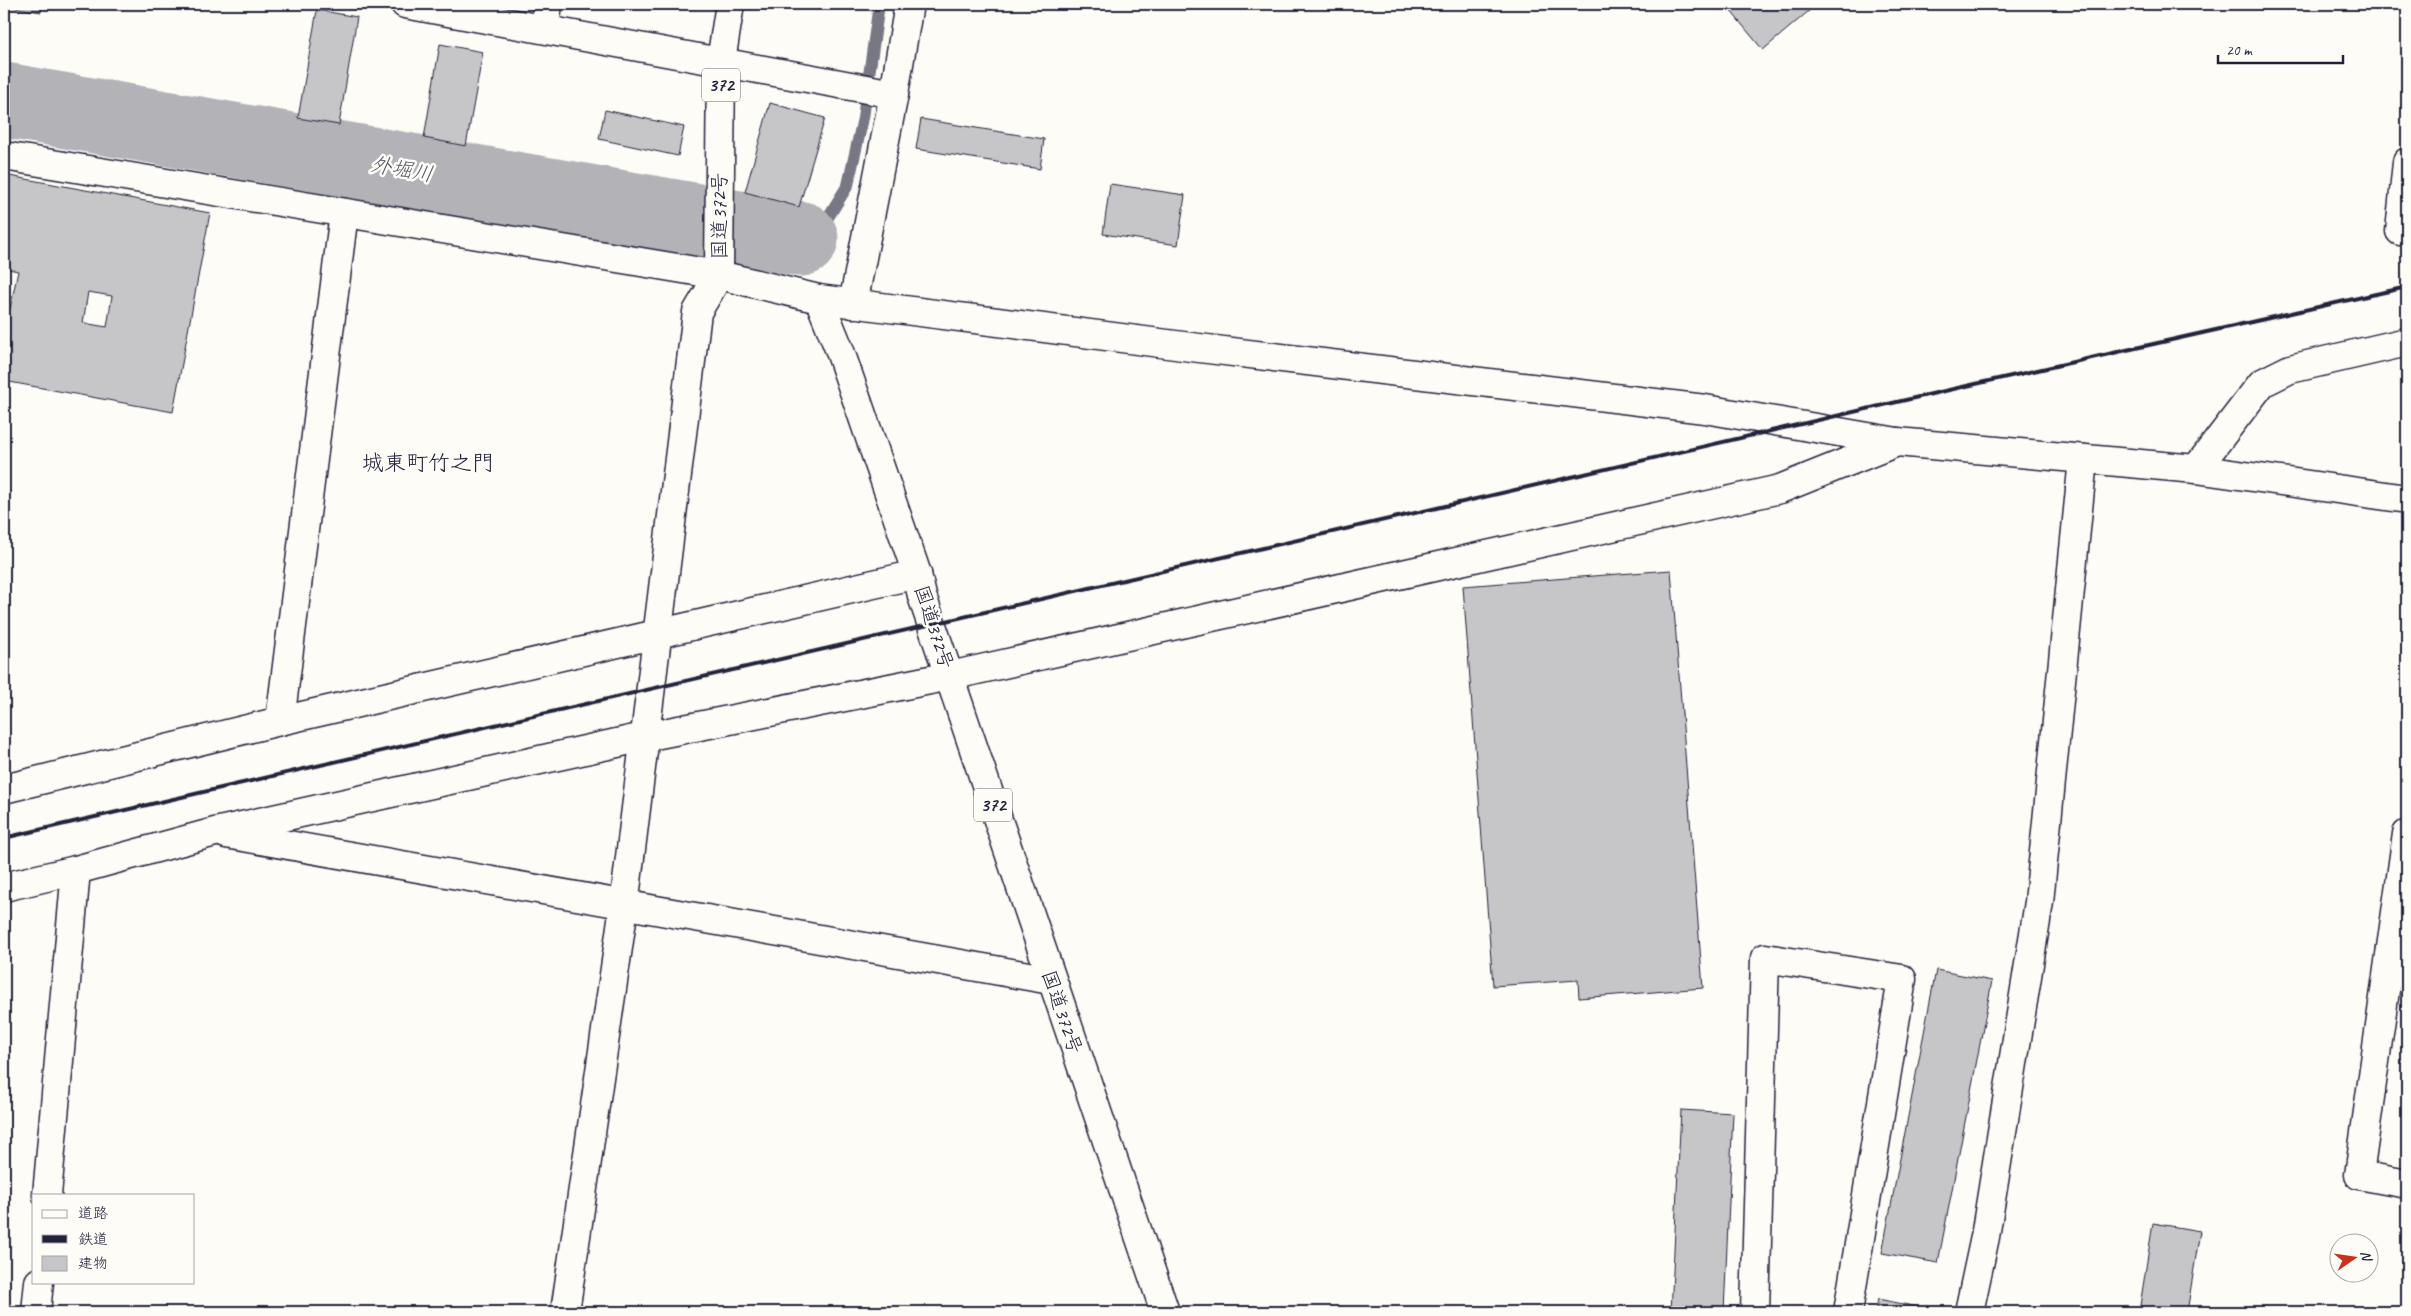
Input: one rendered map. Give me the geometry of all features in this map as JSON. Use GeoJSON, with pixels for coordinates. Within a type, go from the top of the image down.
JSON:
{"type":"FeatureCollection","features":[{"type":"Feature","properties":{"kind":"main road"},"geometry":{"type":"LineString","coordinates":[[404,4],[547,16],[721,61],[844,86],[894,94]]}},
{"type":"Feature","properties":{"kind":"main road","name":"国道372号"},"geometry":{"type":"LineString","coordinates":[[730,4],[721,61],[719,275],[819,299],[840,351],[917,574],[922,596],[1051,980],[1165,1312]]}},
{"type":"Feature","properties":{"kind":"main road"},"geometry":{"type":"LineString","coordinates":[[854,304],[909,4]]}},
{"type":"Feature","properties":{"kind":"main road"},"geometry":{"type":"LineString","coordinates":[[4,156],[719,275],[697,312],[624,906],[565,1312]]}},
{"type":"Feature","properties":{"kind":"main road"},"geometry":{"type":"LineString","coordinates":[[2400,231],[2407,162]]}},
{"type":"Feature","properties":{"kind":"main road"},"geometry":{"type":"LineString","coordinates":[[280,721],[344,213]]}},
{"type":"Feature","properties":{"kind":"main road"},"geometry":{"type":"LineString","coordinates":[[819,299],[1705,409],[1897,442],[2196,469],[2407,499]]}},
{"type":"Feature","properties":{"kind":"main road"},"geometry":{"type":"LineString","coordinates":[[2196,469],[2262,383],[2290,368],[2407,342]]}},
{"type":"Feature","properties":{"kind":"main road"},"geometry":{"type":"LineString","coordinates":[[4,887],[76,870],[214,832],[644,738],[950,676],[1780,489],[1897,442]]}},
{"type":"Feature","properties":{"kind":"main road"},"geometry":{"type":"LineString","coordinates":[[1968,1312],[1984,1236],[2039,902],[2083,459]]}},
{"type":"Feature","properties":{"kind":"main road"},"geometry":{"type":"LineString","coordinates":[[4,789],[280,721],[917,574]]}},
{"type":"Feature","properties":{"kind":"main road"},"geometry":{"type":"LineString","coordinates":[[214,832],[1051,980]]}},
{"type":"Feature","properties":{"kind":"main road"},"geometry":{"type":"LineString","coordinates":[[2407,834],[2359,1175],[2407,1184]]}},
{"type":"Feature","properties":{"kind":"main road"},"geometry":{"type":"LineString","coordinates":[[47,1194],[76,870]]}},
{"type":"Feature","properties":{"kind":"main road"},"geometry":{"type":"LineString","coordinates":[[1755,1312],[1765,958],[1902,980],[1848,1312]]}},
{"type":"Feature","properties":{"kind":"main road"},"geometry":{"type":"LineString","coordinates":[[36,1312],[39,1284]]}},
{"type":"Feature","properties":{"kind":"building"},"geometry":{"type":"Polygon","coordinates":[[[6,4],[42,4],[41,12],[6,6],[6,4]]]}},
{"type":"Feature","properties":{"kind":"building"},"geometry":{"type":"Polygon","coordinates":[[[58,4],[86,4],[85,9],[58,4]]]}},
{"type":"Feature","properties":{"kind":"building"},"geometry":{"type":"Polygon","coordinates":[[[1725,4],[1817,4],[1763,50],[1725,4]]]}},
{"type":"Feature","properties":{"kind":"building"},"geometry":{"type":"Polygon","coordinates":[[[317,10],[357,17],[339,125],[298,118],[317,10]]]}},
{"type":"Feature","properties":{"kind":"building"},"geometry":{"type":"Polygon","coordinates":[[[440,44],[483,52],[466,146],[424,138],[440,44]]]}},
{"type":"Feature","properties":{"kind":"building"},"geometry":{"type":"Polygon","coordinates":[[[770,103],[825,118],[799,207],[745,192],[770,103]]]}},
{"type":"Feature","properties":{"kind":"building"},"geometry":{"type":"Polygon","coordinates":[[[605,110],[684,127],[678,156],[599,139],[605,110]]]}},
{"type":"Feature","properties":{"kind":"building"},"geometry":{"type":"Polygon","coordinates":[[[921,119],[1044,139],[1040,169],[916,149],[921,119]]]}},
{"type":"Feature","properties":{"kind":"building"},"geometry":{"type":"Polygon","coordinates":[[[4,175],[210,213],[173,412],[4,381],[4,307],[10,309],[18,271],[4,268],[4,175]],[[88,292],[83,323],[107,327],[112,296],[88,292]]]}},
{"type":"Feature","properties":{"kind":"building"},"geometry":{"type":"Polygon","coordinates":[[[1110,184],[1185,195],[1178,245],[1103,234],[1110,184]]]}},
{"type":"Feature","properties":{"kind":"building"},"geometry":{"type":"Polygon","coordinates":[[[1671,570],[1703,988],[1579,998],[1578,980],[1493,986],[1463,586],[1671,570]]]}},
{"type":"Feature","properties":{"kind":"building"},"geometry":{"type":"Polygon","coordinates":[[[1936,970],[1992,981],[1938,1263],[1882,1253],[1936,970]]]}},
{"type":"Feature","properties":{"kind":"building"},"geometry":{"type":"Polygon","coordinates":[[[1681,1110],[1733,1113],[1724,1312],[1671,1312],[1681,1110]]]}},
{"type":"Feature","properties":{"kind":"building"},"geometry":{"type":"Polygon","coordinates":[[[2153,1223],[2200,1231],[2187,1312],[2139,1312],[2153,1223]]]}},
{"type":"Feature","properties":{"kind":"building"},"geometry":{"type":"Polygon","coordinates":[[[1878,1299],[1928,1309],[1927,1312],[1875,1312],[1878,1299]]]}},
{"type":"Feature","properties":{"kind":"waterway"},"geometry":{"type":"LineString","coordinates":[[801,239],[827,219],[848,185],[863,118],[879,4]]}},
{"type":"Feature","properties":{"kind":"waterway","name":"外堀川"},"geometry":{"type":"LineString","coordinates":[[4,100],[801,239]]}},
{"type":"Feature","properties":{"kind":"railway"},"geometry":{"type":"LineString","coordinates":[[4,838],[1505,490],[2407,287]]}},
{"type":"Feature","properties":{"kind":"district","name":"城東町竹之門"},"geometry":{"type":"Point","coordinates":[428,463]}}]}
